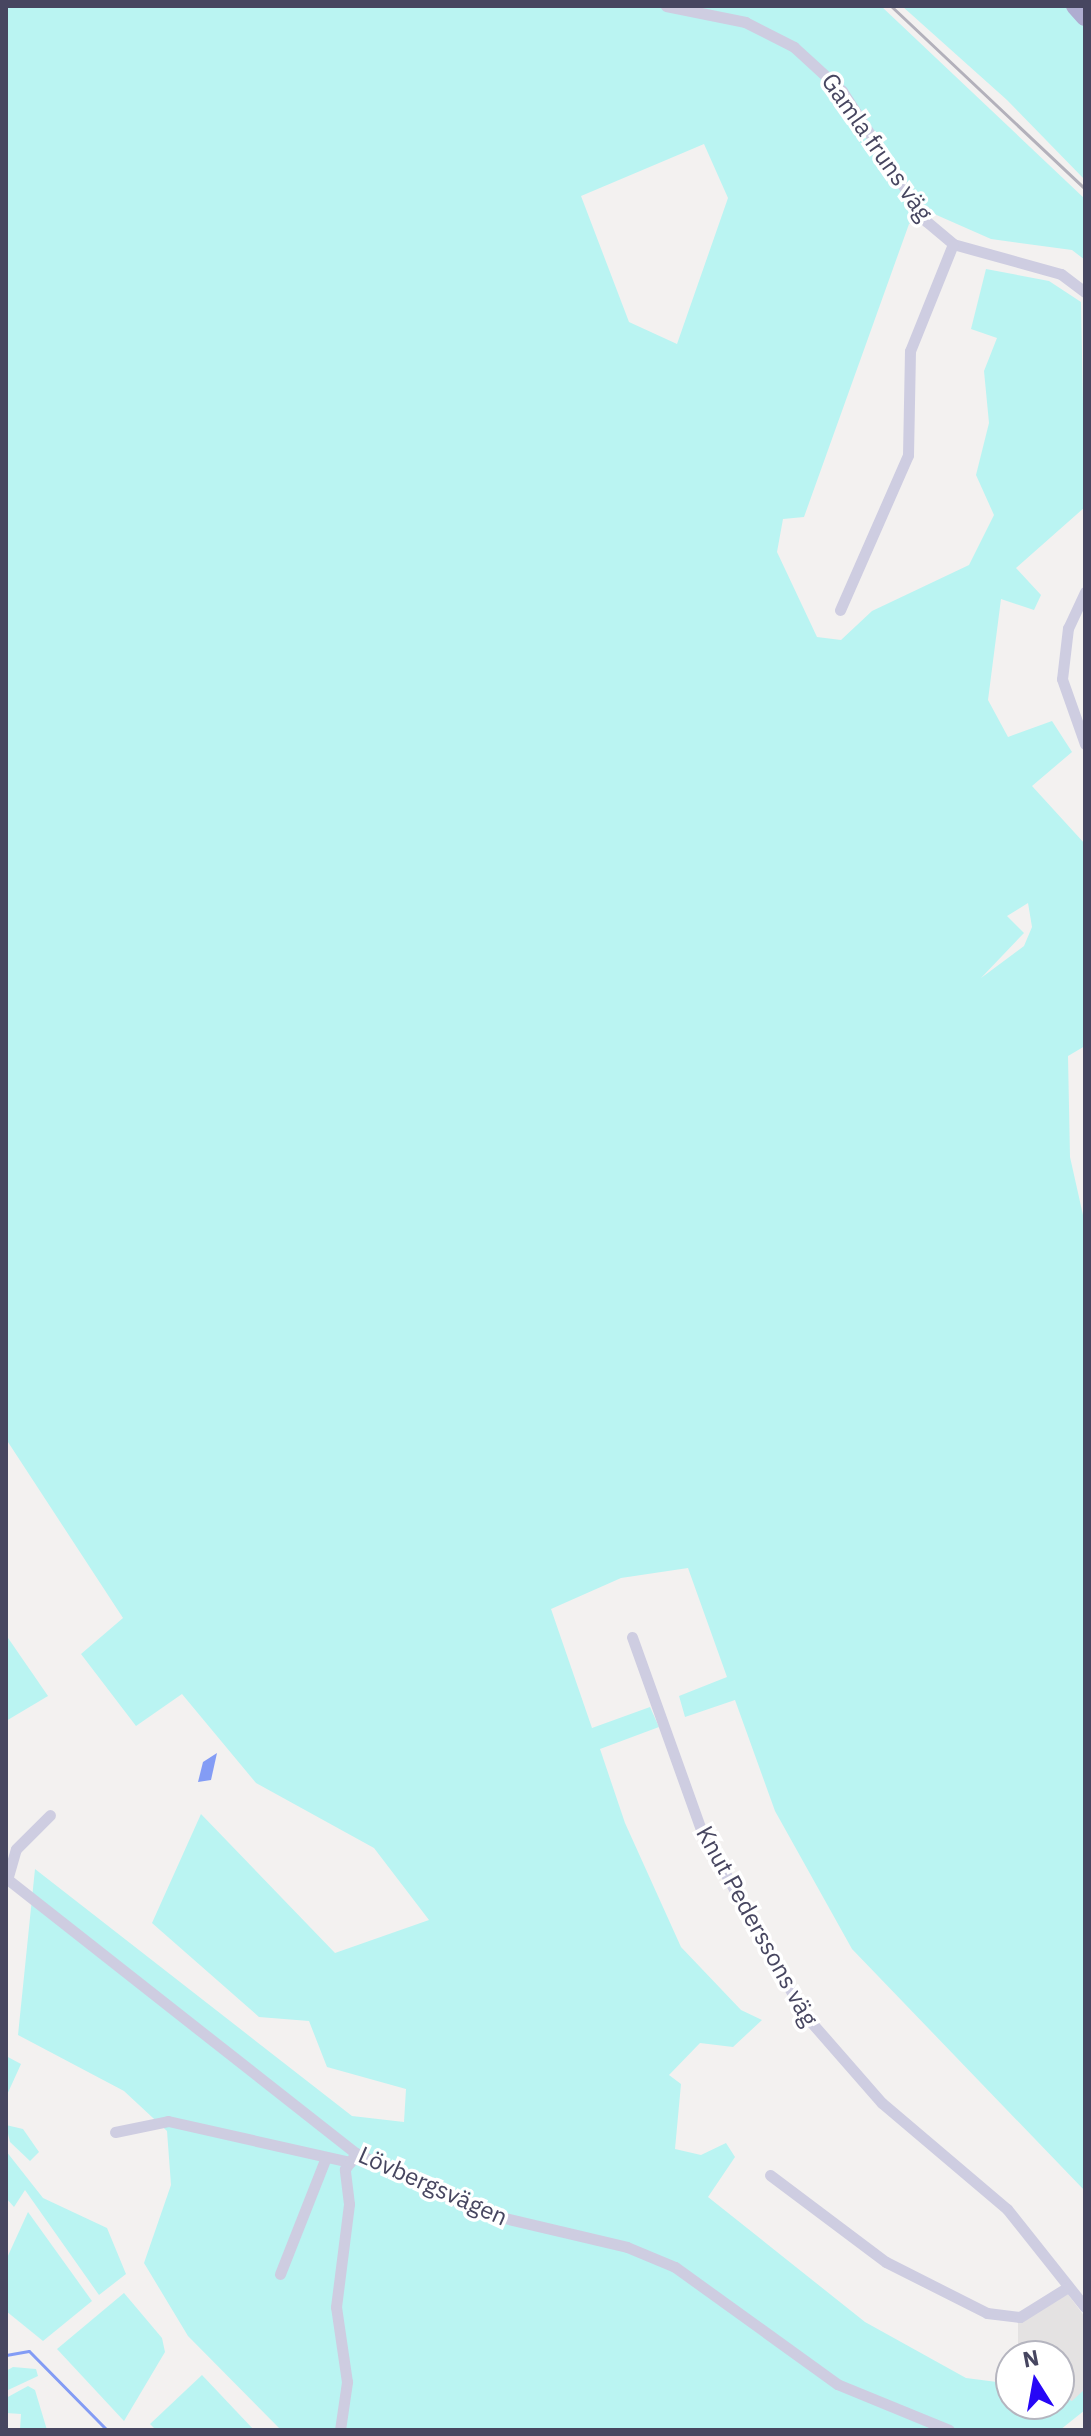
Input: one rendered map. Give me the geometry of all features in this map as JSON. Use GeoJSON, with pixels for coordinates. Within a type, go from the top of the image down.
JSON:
{"type":"FeatureCollection","features":[{"type":"Feature","properties":{"kind":"main road"},"geometry":{"type":"LineString","coordinates":[[1075,6],[1085,17]]}},
{"type":"Feature","properties":{"kind":"street","name":"Gamla fruns väg"},"geometry":{"type":"LineString","coordinates":[[666,6],[758,27],[817,64],[915,209],[953,244],[1061,274],[1085,292]]}},
{"type":"Feature","properties":{"kind":"street"},"geometry":{"type":"LineString","coordinates":[[840,610],[908,455],[910,351],[953,244]]}},
{"type":"Feature","properties":{"kind":"street"},"geometry":{"type":"LineString","coordinates":[[1085,592],[1068,628],[1062,679],[1085,744]]}},
{"type":"Feature","properties":{"kind":"street","name":"Knut Pederssons väg"},"geometry":{"type":"LineString","coordinates":[[632,1637],[701,1830],[804,2014],[882,2103],[1007,2209],[1085,2307]]}},
{"type":"Feature","properties":{"kind":"street"},"geometry":{"type":"LineString","coordinates":[[8,1879],[13,1854],[50,1815]]}},
{"type":"Feature","properties":{"kind":"street","name":"Lövbergsvägen"},"geometry":{"type":"LineString","coordinates":[[8,1879],[353,2158],[479,2212],[662,2261],[845,2389],[949,2430]]}},
{"type":"Feature","properties":{"kind":"street"},"geometry":{"type":"LineString","coordinates":[[115,2132],[168,2121],[325,2160],[353,2158],[336,2307],[347,2382],[340,2430]]}},
{"type":"Feature","properties":{"kind":"street"},"geometry":{"type":"LineString","coordinates":[[280,2274],[325,2160]]}},
{"type":"Feature","properties":{"kind":"street"},"geometry":{"type":"LineString","coordinates":[[770,2175],[886,2262],[987,2313],[1020,2317],[1068,2287]]}},
{"type":"Feature","properties":{"kind":"shaded area"},"geometry":{"type":"Polygon","coordinates":[[[6,6],[881,6],[1085,199],[1085,260],[1072,250],[991,239],[932,213],[909,224],[804,517],[783,519],[777,552],[817,637],[841,640],[872,611],[969,565],[994,515],[976,475],[989,423],[984,371],[997,338],[971,329],[986,269],[1049,281],[1081,302],[1085,507],[1016,568],[1041,595],[1034,610],[1001,599],[988,700],[1008,737],[1052,721],[1072,752],[1032,786],[1085,844],[1085,1046],[1068,1056],[1070,1157],[1085,1224],[1085,2191],[852,1949],[775,1811],[735,1700],[685,1717],[679,1696],[727,1677],[688,1568],[621,1578],[551,1609],[592,1728],[650,1707],[659,1727],[600,1749],[625,1823],[681,1947],[741,2010],[762,2020],[733,2047],[700,2043],[669,2075],[681,2084],[675,2149],[701,2155],[726,2143],[735,2157],[708,2197],[865,2322],[966,2378],[995,2382],[995,2420],[1072,2420],[1060,2430],[281,2430],[188,2336],[144,2263],[171,2185],[167,2131],[124,2091],[18,2035],[35,1869],[352,2116],[404,2122],[406,2089],[327,2067],[309,2021],[259,2017],[152,1923],[201,1814],[335,1953],[429,1920],[374,1848],[256,1783],[182,1694],[136,1726],[81,1654],[123,1618],[6,1439],[6,6]],[[704,144],[581,196],[629,322],[677,344],[728,198],[704,144]],[[1028,903],[1007,916],[1024,933],[981,978],[1024,946],[1032,927],[1028,903]]]}},
{"type":"Feature","properties":{"kind":"shaded area"},"geometry":{"type":"Polygon","coordinates":[[[902,6],[1085,6],[1085,180],[1007,100],[902,6]]]}},
{"type":"Feature","properties":{"kind":"shaded area"},"geometry":{"type":"Polygon","coordinates":[[[6,1635],[48,1696],[6,1721],[6,1635]]]}},
{"type":"Feature","properties":{"kind":"shaded area"},"geometry":{"type":"Polygon","coordinates":[[[6,2056],[21,2064],[6,2097],[6,2056]]]}},
{"type":"Feature","properties":{"kind":"shaded area"},"geometry":{"type":"Polygon","coordinates":[[[6,2125],[23,2129],[39,2152],[30,2161],[10,2142],[6,2125]]]}},
{"type":"Feature","properties":{"kind":"shaded area"},"geometry":{"type":"Polygon","coordinates":[[[6,2151],[43,2198],[107,2228],[126,2274],[99,2295],[25,2190],[14,2207],[6,2198],[6,2151]]]}},
{"type":"Feature","properties":{"kind":"shaded area"},"geometry":{"type":"Polygon","coordinates":[[[28,2212],[92,2301],[43,2341],[6,2311],[6,2260],[28,2212]]]}},
{"type":"Feature","properties":{"kind":"shaded area"},"geometry":{"type":"Polygon","coordinates":[[[124,2293],[162,2338],[165,2352],[124,2421],[57,2349],[124,2293]]]}},
{"type":"Feature","properties":{"kind":"shaded area"},"geometry":{"type":"Polygon","coordinates":[[[1067,2293],[1085,2317],[1085,2404],[1075,2402],[1075,2340],[1018,2340],[1018,2322],[1067,2293]]]}},
{"type":"Feature","properties":{"kind":"shaded area"},"geometry":{"type":"Polygon","coordinates":[[[13,2367],[36,2369],[38,2376],[6,2391],[6,2371],[13,2367]]]}},
{"type":"Feature","properties":{"kind":"shaded area"},"geometry":{"type":"Polygon","coordinates":[[[202,2375],[254,2430],[156,2430],[150,2424],[202,2375]]]}},
{"type":"Feature","properties":{"kind":"shaded area"},"geometry":{"type":"Polygon","coordinates":[[[28,2386],[35,2390],[47,2430],[20,2430],[21,2414],[6,2413],[6,2398],[28,2386]]]}},
{"type":"Feature","properties":{"kind":"shaded area"},"geometry":{"type":"Polygon","coordinates":[[[1085,2389],[1085,2410],[1075,2418],[1075,2398],[1085,2389]]]}},
{"type":"Feature","properties":{"kind":"water"},"geometry":{"type":"Polygon","coordinates":[[[217,1753],[211,1780],[198,1782],[203,1762],[217,1753]]]}},
{"type":"Feature","properties":{"kind":"waterway"},"geometry":{"type":"LineString","coordinates":[[6,2355],[29,2351],[107,2430]]}},
{"type":"Feature","properties":{"kind":"railway"},"geometry":{"type":"LineString","coordinates":[[891,6],[1085,189]]}}]}
